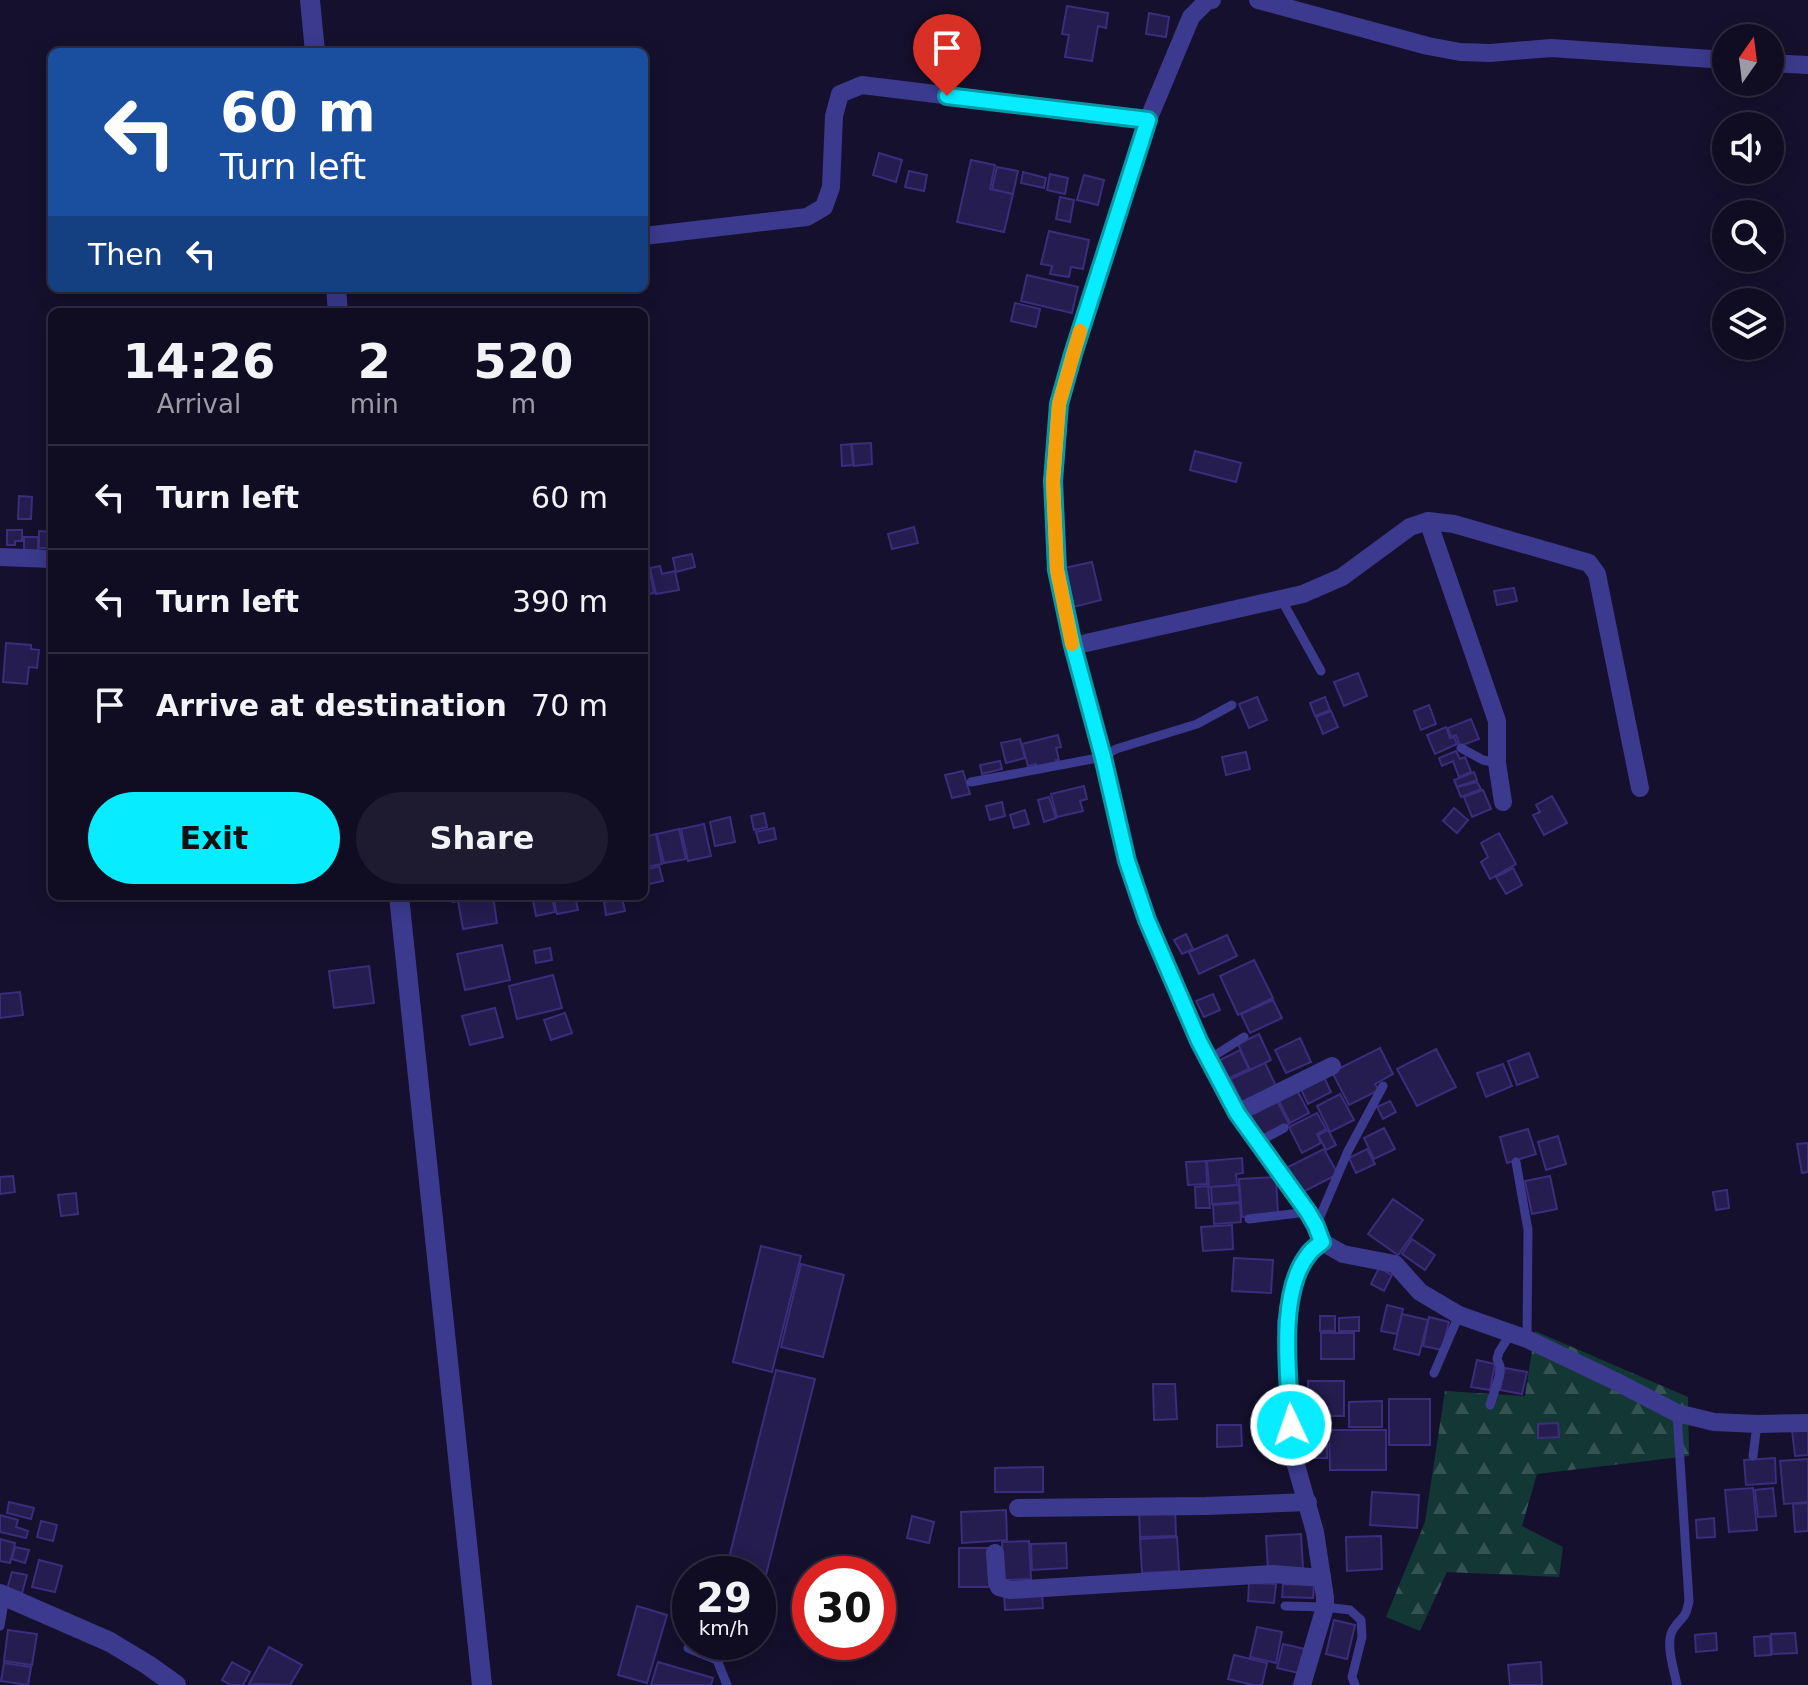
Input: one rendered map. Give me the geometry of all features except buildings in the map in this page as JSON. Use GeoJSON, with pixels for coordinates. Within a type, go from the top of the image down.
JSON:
{"type":"FeatureCollection","features":[{"type":"Feature","properties":{"kind":"street"},"geometry":{"type":"LineString","coordinates":[[310,0],[315,48]]}},
{"type":"Feature","properties":{"kind":"street"},"geometry":{"type":"LineString","coordinates":[[1212,0],[1191,17],[1148,120],[1059,404],[1053,481],[1057,570],[1073,646],[1127,861],[1147,920],[1209,1059],[1237,1113],[1315,1227],[1343,1254],[1395,1264],[1420,1292],[1459,1315],[1519,1336],[1677,1413],[1714,1422],[1808,1423]]}},
{"type":"Feature","properties":{"kind":"street"},"geometry":{"type":"LineString","coordinates":[[1267,1],[1460,52],[1551,48],[1712,59]]}},
{"type":"Feature","properties":{"kind":"street"},"geometry":{"type":"LineString","coordinates":[[1784,64],[1808,65]]}},
{"type":"Feature","properties":{"kind":"street"},"geometry":{"type":"LineString","coordinates":[[648,236],[807,217],[824,207],[831,187],[834,116],[840,94],[862,85],[1148,120]]}},
{"type":"Feature","properties":{"kind":"street"},"geometry":{"type":"LineString","coordinates":[[1073,646],[1303,594],[1342,577],[1410,527],[1428,521],[1454,524],[1589,563],[1597,574],[1640,788]]}},
{"type":"Feature","properties":{"kind":"street"},"geometry":{"type":"LineString","coordinates":[[1428,521],[1497,721],[1497,763],[1503,802]]}},
{"type":"Feature","properties":{"kind":"street"},"geometry":{"type":"LineString","coordinates":[[0,557],[48,559]]}},
{"type":"Feature","properties":{"kind":"street"},"geometry":{"type":"LineString","coordinates":[[399,900],[482,1685]]}},
{"type":"Feature","properties":{"kind":"street"},"geometry":{"type":"LineString","coordinates":[[1237,1113],[1332,1066]]}},
{"type":"Feature","properties":{"kind":"street"},"geometry":{"type":"LineString","coordinates":[[1302,1685],[1325,1607],[1315,1532],[1292,1451],[1286,1322],[1297,1274],[1308,1254],[1315,1227]]}},
{"type":"Feature","properties":{"kind":"street"},"geometry":{"type":"LineString","coordinates":[[1018,1508],[1308,1502]]}},
{"type":"Feature","properties":{"kind":"street"},"geometry":{"type":"LineString","coordinates":[[995,1553],[999,1587],[1010,1590],[1273,1574],[1322,1578]]}},
{"type":"Feature","properties":{"kind":"street"},"geometry":{"type":"LineString","coordinates":[[2,1595],[110,1642],[176,1685]]}},
{"type":"Feature","properties":{"kind":"lane"},"geometry":{"type":"LineString","coordinates":[[1281,599],[1321,671]]}},
{"type":"Feature","properties":{"kind":"lane"},"geometry":{"type":"LineString","coordinates":[[971,782],[1103,757],[1116,749],[1197,724],[1232,705]]}},
{"type":"Feature","properties":{"kind":"lane"},"geometry":{"type":"LineString","coordinates":[[1461,748],[1483,760],[1497,763]]}},
{"type":"Feature","properties":{"kind":"lane"},"geometry":{"type":"LineString","coordinates":[[1209,1059],[1244,1037]]}},
{"type":"Feature","properties":{"kind":"lane"},"geometry":{"type":"LineString","coordinates":[[1249,1219],[1315,1227],[1351,1145],[1383,1086]]}},
{"type":"Feature","properties":{"kind":"lane"},"geometry":{"type":"LineString","coordinates":[[1258,1142],[1284,1128]]}},
{"type":"Feature","properties":{"kind":"lane"},"geometry":{"type":"LineString","coordinates":[[1490,1405],[1499,1377],[1499,1352],[1519,1336],[1528,1230],[1516,1162]]}},
{"type":"Feature","properties":{"kind":"lane"},"geometry":{"type":"LineString","coordinates":[[1434,1373],[1459,1315]]}},
{"type":"Feature","properties":{"kind":"lane"},"geometry":{"type":"LineString","coordinates":[[1677,1413],[1689,1601],[1686,1616],[1672,1630],[1670,1643],[1677,1685]]}},
{"type":"Feature","properties":{"kind":"lane"},"geometry":{"type":"LineString","coordinates":[[1753,1456],[1757,1424]]}},
{"type":"Feature","properties":{"kind":"lane"},"geometry":{"type":"LineString","coordinates":[[0,1626],[2,1595]]}},
{"type":"Feature","properties":{"kind":"lane"},"geometry":{"type":"LineString","coordinates":[[1285,1606],[1350,1610],[1361,1620],[1362,1637],[1352,1677],[1355,1685]]}},
{"type":"Feature","properties":{"kind":"lane"},"geometry":{"type":"LineString","coordinates":[[717,1660],[727,1685]]}},
{"type":"Feature","properties":{"kind":"green space"},"geometry":{"type":"Polygon","coordinates":[[[1535,1331],[1688,1397],[1689,1456],[1537,1474],[1522,1526],[1563,1547],[1559,1577],[1447,1572],[1420,1631],[1386,1617],[1425,1522],[1445,1391],[1525,1396],[1535,1331]]]}},
{"type":"Feature","properties":{"kind":"slow traffic"},"geometry":{"type":"LineString","coordinates":[[1072,644],[1057,570],[1053,481],[1059,404],[1080,331]]}},
{"type":"Feature","properties":{"kind":"route"},"geometry":{"type":"LineString","coordinates":[[947,96],[1148,120],[1059,404],[1053,481],[1057,570],[1127,861],[1147,920],[1199,1041],[1237,1113],[1308,1212],[1322,1242],[1308,1254],[1297,1274],[1286,1322],[1291,1425]]}}]}
